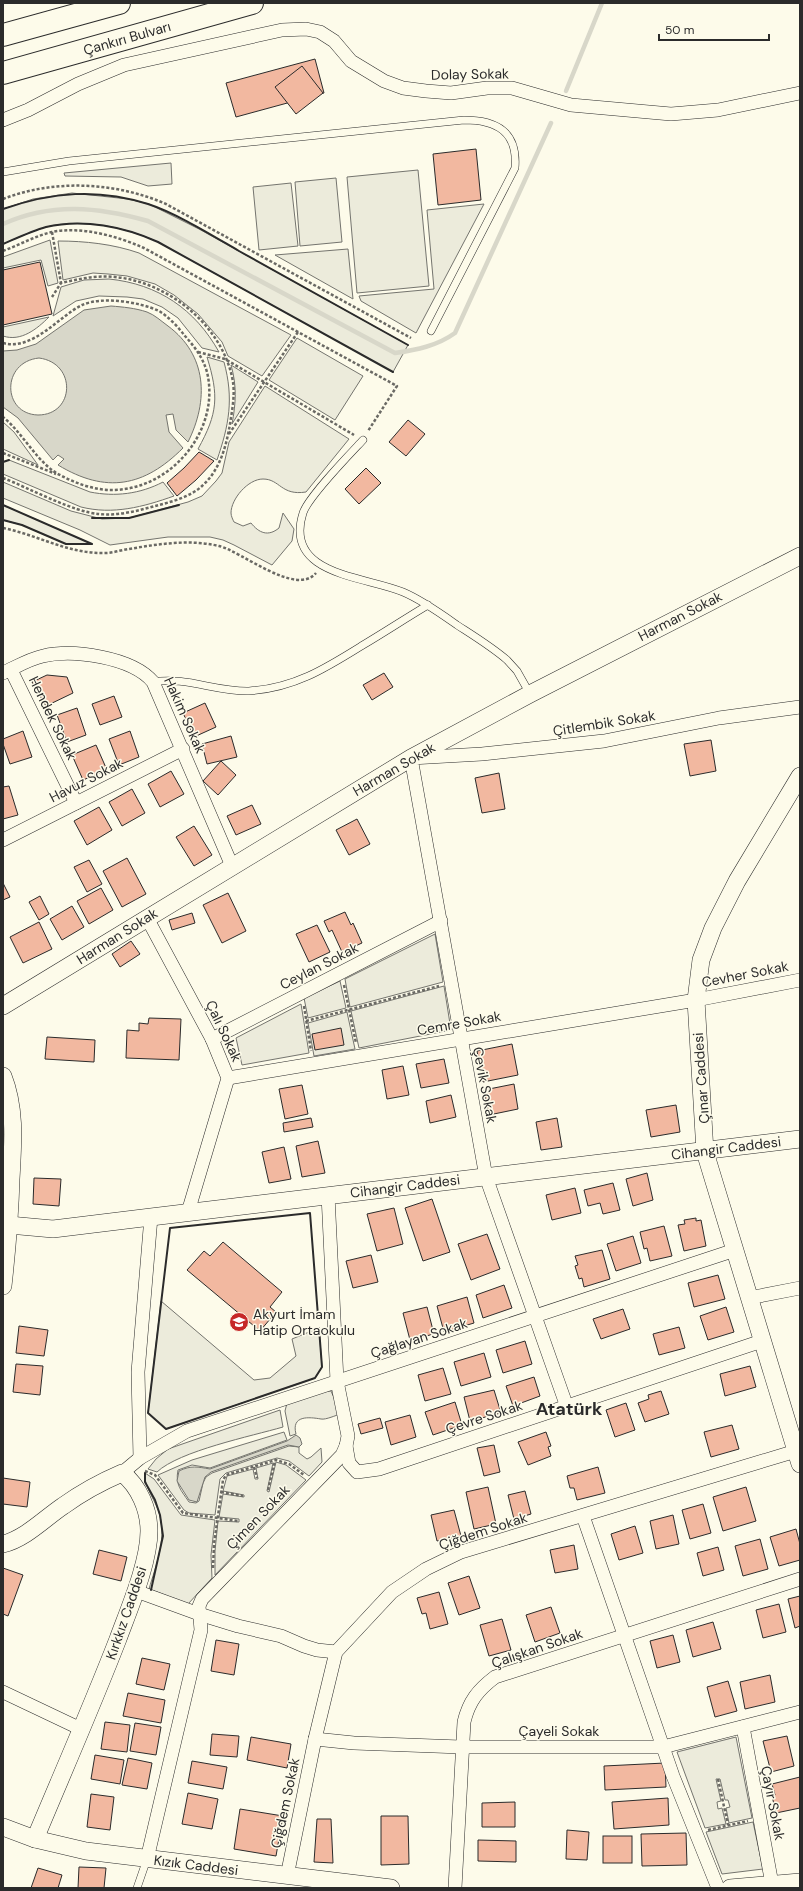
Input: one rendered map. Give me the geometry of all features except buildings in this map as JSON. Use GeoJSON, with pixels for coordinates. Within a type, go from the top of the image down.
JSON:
{"type":"FeatureCollection","features":[{"type":"Feature","properties":{"kind":"highway"},"geometry":{"type":"LineString","coordinates":[[3,35],[119,3]]}},
{"type":"Feature","properties":{"kind":"highway","name":"Çankırı Bulvarı"},"geometry":{"type":"LineString","coordinates":[[3,73],[252,3]]}},
{"type":"Feature","properties":{"kind":"street","name":"Dolay Sokak"},"geometry":{"type":"LineString","coordinates":[[3,120],[28,110],[100,74],[124,65],[282,30],[306,29],[320,32],[334,41],[351,61],[384,81],[403,88],[426,91],[451,92],[487,88],[512,88],[571,105],[671,114],[718,110],[800,93]]}},
{"type":"Feature","properties":{"kind":"street","name":"Harman Sokak"},"geometry":{"type":"LineString","coordinates":[[3,1006],[411,758],[530,694],[800,556]]}},
{"type":"Feature","properties":{"kind":"street","name":"Hakim Sokak"},"geometry":{"type":"LineString","coordinates":[[7,672],[43,656],[78,654],[124,663],[146,674],[153,682],[232,866]]}},
{"type":"Feature","properties":{"kind":"street","name":"Hendek Sokak"},"geometry":{"type":"LineString","coordinates":[[7,672],[76,802]]}},
{"type":"Feature","properties":{"kind":"street","name":"Çitlembik Sokak"},"geometry":{"type":"LineString","coordinates":[[411,758],[482,754],[604,741],[719,718],[800,707]]}},
{"type":"Feature","properties":{"kind":"street","name":"Havuz Sokak"},"geometry":{"type":"LineString","coordinates":[[3,840],[183,749]]}},
{"type":"Feature","properties":{"kind":"street","name":"Çevik Sokak"},"geometry":{"type":"LineString","coordinates":[[411,758],[441,921],[460,1039],[486,1177],[567,1407]]}},
{"type":"Feature","properties":{"kind":"street","name":"Çınar Caddesi"},"geometry":{"type":"LineString","coordinates":[[798,1458],[705,1152],[696,1000],[701,960],[713,928],[738,881],[800,776]]}},
{"type":"Feature","properties":{"kind":"street","name":"Çalı Sokak"},"geometry":{"type":"LineString","coordinates":[[147,918],[212,1039],[228,1078],[188,1212]]}},
{"type":"Feature","properties":{"kind":"street","name":"Ceylan Sokak"},"geometry":{"type":"LineString","coordinates":[[212,1039],[441,921]]}},
{"type":"Feature","properties":{"kind":"street","name":"Cevher Sokak"},"geometry":{"type":"LineString","coordinates":[[696,1000],[800,980]]}},
{"type":"Feature","properties":{"kind":"street","name":"Cemre Sokak"},"geometry":{"type":"LineString","coordinates":[[228,1078],[696,1000]]}},
{"type":"Feature","properties":{"kind":"street"},"geometry":{"type":"LineString","coordinates":[[3,1076],[10,1094],[13,1115],[9,1225],[3,1286]]}},
{"type":"Feature","properties":{"kind":"street","name":"Cihangir Caddesi"},"geometry":{"type":"LineString","coordinates":[[9,1225],[54,1229],[328,1195],[705,1152],[800,1139]]}},
{"type":"Feature","properties":{"kind":"street"},"geometry":{"type":"LineString","coordinates":[[328,1195],[337,1381],[347,1430],[346,1446]]}},
{"type":"Feature","properties":{"kind":"street"},"geometry":{"type":"LineString","coordinates":[[3,1544],[16,1539],[63,1505],[131,1465],[151,1217]]}},
{"type":"Feature","properties":{"kind":"street","name":"Çağlayan Sokak"},"geometry":{"type":"LineString","coordinates":[[131,1465],[187,1431],[536,1317],[735,1250]]}},
{"type":"Feature","properties":{"kind":"street"},"geometry":{"type":"LineString","coordinates":[[749,1298],[800,1288]]}},
{"type":"Feature","properties":{"kind":"street","name":"Çevre Sokak"},"geometry":{"type":"LineString","coordinates":[[346,1446],[349,1463],[352,1469],[363,1473],[567,1407],[762,1341]]}},
{"type":"Feature","properties":{"kind":"street","name":"Çimen Sokak"},"geometry":{"type":"LineString","coordinates":[[147,1859],[200,1630],[199,1614],[202,1599],[342,1454],[346,1446]]}},
{"type":"Feature","properties":{"kind":"street","name":"Çiğdem Sokak"},"geometry":{"type":"LineString","coordinates":[[287,1876],[315,1739],[336,1652],[392,1592],[426,1569],[461,1552],[583,1516],[798,1458]]}},
{"type":"Feature","properties":{"kind":"street","name":"Kırkkız Caddesi"},"geometry":{"type":"LineString","coordinates":[[36,1839],[136,1591],[149,1531],[143,1502],[131,1480],[131,1465]]}},
{"type":"Feature","properties":{"kind":"street"},"geometry":{"type":"LineString","coordinates":[[583,1516],[663,1747],[718,1888]]}},
{"type":"Feature","properties":{"kind":"street","name":"Çalışkan Sokak"},"geometry":{"type":"LineString","coordinates":[[455,1888],[461,1747],[464,1722],[472,1698],[480,1688],[495,1677],[800,1579]]}},
{"type":"Feature","properties":{"kind":"street"},"geometry":{"type":"LineString","coordinates":[[136,1591],[199,1614],[238,1626],[268,1632],[317,1650],[336,1652]]}},
{"type":"Feature","properties":{"kind":"street"},"geometry":{"type":"LineString","coordinates":[[3,1692],[81,1729]]}},
{"type":"Feature","properties":{"kind":"street","name":"Çayeli Sokak"},"geometry":{"type":"LineString","coordinates":[[315,1739],[354,1743],[461,1747],[663,1747],[800,1712]]}},
{"type":"Feature","properties":{"kind":"street","name":"Çayır Sokak"},"geometry":{"type":"LineString","coordinates":[[743,1727],[772,1884]]}},
{"type":"Feature","properties":{"kind":"street","name":"Kızık Caddesi"},"geometry":{"type":"LineString","coordinates":[[3,1827],[36,1839],[86,1851],[392,1888]]}},
{"type":"Feature","properties":{"kind":"street"},"geometry":{"type":"LineString","coordinates":[[731,1888],[800,1882]]}},
{"type":"Feature","properties":{"kind":"lane"},"geometry":{"type":"LineString","coordinates":[[3,172],[69,161],[464,120],[481,120],[493,124],[506,133],[514,145],[516,157],[515,168],[431,331]]}},
{"type":"Feature","properties":{"kind":"lane"},"geometry":{"type":"LineString","coordinates":[[362,440],[306,505],[303,512],[301,528],[303,542],[310,555],[322,566],[338,574],[402,591],[428,605],[507,660],[517,671],[530,694]]}},
{"type":"Feature","properties":{"kind":"lane"},"geometry":{"type":"LineString","coordinates":[[153,682],[166,680],[235,691],[264,689],[292,683],[319,672],[428,605]]}},
{"type":"Feature","properties":{"kind":"lane"},"geometry":{"type":"LineString","coordinates":[[137,1888],[147,1859]]}},
{"type":"Feature","properties":{"kind":"path"},"geometry":{"type":"LineString","coordinates":[[3,199],[44,188],[64,186],[112,187],[150,196],[411,338]]}},
{"type":"Feature","properties":{"kind":"path"},"geometry":{"type":"LineString","coordinates":[[52,232],[61,283]]}},
{"type":"Feature","properties":{"kind":"path"},"geometry":{"type":"LineString","coordinates":[[3,251],[52,232],[90,232],[131,242],[397,386],[362,440],[225,359],[198,352]]}},
{"type":"Feature","properties":{"kind":"path"},"geometry":{"type":"LineString","coordinates":[[3,478],[86,512],[108,514],[134,512],[177,500],[202,487],[217,469],[228,435],[234,391],[230,372],[225,359],[212,334],[194,314],[173,297],[153,286],[135,280],[113,276],[89,277],[61,283],[52,296]]}},
{"type":"Feature","properties":{"kind":"path"},"geometry":{"type":"LineString","coordinates":[[3,343],[18,344],[33,339],[84,304],[114,301],[146,306],[160,312],[171,320],[198,352],[207,372],[208,399],[206,414],[197,440],[178,463],[152,480],[125,489],[111,490],[97,488],[3,453]]}},
{"type":"Feature","properties":{"kind":"path"},"geometry":{"type":"LineString","coordinates":[[228,435],[298,332]]}},
{"type":"Feature","properties":{"kind":"path"},"geometry":{"type":"LineString","coordinates":[[3,417],[23,436],[45,464],[62,476]]}},
{"type":"Feature","properties":{"kind":"path"},"geometry":{"type":"LineString","coordinates":[[3,528],[30,534],[62,548],[89,552],[106,553],[190,542],[208,543],[224,547],[265,569],[288,578],[304,580],[314,576],[322,566]]}},
{"type":"Feature","properties":{"kind":"path"},"geometry":{"type":"LineString","coordinates":[[342,978],[357,1050]]}},
{"type":"Feature","properties":{"kind":"path"},"geometry":{"type":"LineString","coordinates":[[306,1021],[446,984]]}},
{"type":"Feature","properties":{"kind":"path"},"geometry":{"type":"LineString","coordinates":[[302,998],[312,1058]]}},
{"type":"Feature","properties":{"kind":"path"},"geometry":{"type":"LineString","coordinates":[[268,1490],[275,1461]]}},
{"type":"Feature","properties":{"kind":"path"},"geometry":{"type":"LineString","coordinates":[[214,1585],[213,1552],[216,1518],[226,1475],[275,1461],[289,1464],[313,1483]]}},
{"type":"Feature","properties":{"kind":"path"},"geometry":{"type":"LineString","coordinates":[[131,1465],[155,1475],[184,1514],[238,1521]]}},
{"type":"Feature","properties":{"kind":"path"},"geometry":{"type":"LineString","coordinates":[[254,1466],[257,1478]]}},
{"type":"Feature","properties":{"kind":"path"},"geometry":{"type":"LineString","coordinates":[[221,1492],[243,1496]]}},
{"type":"Feature","properties":{"kind":"path"},"geometry":{"type":"LineString","coordinates":[[718,1779],[728,1825]]}},
{"type":"Feature","properties":{"kind":"path"},"geometry":{"type":"LineString","coordinates":[[696,1832],[760,1818]]}},
{"type":"Feature","properties":{"kind":"shaded area"},"geometry":{"type":"Polygon","coordinates":[[[171,163],[172,184],[148,186],[121,177],[65,176],[64,173],[171,163]]]}},
{"type":"Feature","properties":{"kind":"shaded area"},"geometry":{"type":"Polygon","coordinates":[[[418,170],[429,286],[357,293],[347,177],[418,170]]]}},
{"type":"Feature","properties":{"kind":"shaded area"},"geometry":{"type":"Polygon","coordinates":[[[336,178],[342,242],[300,246],[295,182],[336,178]]]}},
{"type":"Feature","properties":{"kind":"shaded area"},"geometry":{"type":"Polygon","coordinates":[[[291,183],[298,246],[259,250],[253,187],[291,183]]]}},
{"type":"Feature","properties":{"kind":"shaded area"},"geometry":{"type":"Polygon","coordinates":[[[72,193],[128,199],[149,204],[199,229],[408,345],[393,372],[158,242],[118,228],[89,224],[60,224],[46,227],[3,244],[3,209],[33,199],[72,193]]]}},
{"type":"Feature","properties":{"kind":"shaded area"},"geometry":{"type":"Polygon","coordinates":[[[484,204],[416,333],[361,301],[359,296],[434,289],[427,210],[484,204]]]}},
{"type":"Feature","properties":{"kind":"shaded area"},"geometry":{"type":"Polygon","coordinates":[[[50,240],[58,283],[48,286],[41,260],[3,268],[3,257],[50,240]]]}},
{"type":"Feature","properties":{"kind":"shaded area"},"geometry":{"type":"Polygon","coordinates":[[[58,241],[99,244],[119,247],[139,253],[291,335],[262,376],[228,356],[222,342],[198,314],[174,295],[155,284],[127,276],[93,273],[63,280],[58,241]]]}},
{"type":"Feature","properties":{"kind":"shaded area"},"geometry":{"type":"Polygon","coordinates":[[[348,249],[353,299],[275,255],[348,249]]]}},
{"type":"Feature","properties":{"kind":"shaded area"},"geometry":{"type":"Polygon","coordinates":[[[109,279],[143,286],[173,301],[187,311],[199,323],[219,352],[202,348],[178,318],[162,307],[143,299],[99,296],[76,301],[53,316],[61,287],[84,280],[109,279]]]}},
{"type":"Feature","properties":{"kind":"shaded area"},"geometry":{"type":"Polygon","coordinates":[[[111,306],[150,313],[181,338],[191,350],[197,364],[201,394],[195,426],[188,442],[176,430],[173,414],[166,415],[169,432],[183,448],[154,471],[139,478],[124,482],[108,483],[92,480],[58,465],[64,459],[58,455],[53,460],[18,418],[3,407],[3,351],[17,350],[36,344],[84,310],[111,306]],[[39,358],[27,362],[18,368],[12,378],[12,398],[18,406],[26,412],[38,415],[50,413],[59,407],[65,398],[67,388],[65,378],[60,369],[51,362],[39,358]]]}},
{"type":"Feature","properties":{"kind":"shaded area"},"geometry":{"type":"Polygon","coordinates":[[[49,317],[34,330],[22,336],[3,336],[3,327],[49,317]]]}},
{"type":"Feature","properties":{"kind":"shaded area"},"geometry":{"type":"Polygon","coordinates":[[[297,338],[363,376],[335,420],[269,380],[297,338]]]}},
{"type":"Feature","properties":{"kind":"shaded area"},"geometry":{"type":"Polygon","coordinates":[[[207,357],[224,362],[229,388],[229,412],[225,435],[217,460],[198,449],[210,425],[213,414],[215,394],[207,357]]]}},
{"type":"Feature","properties":{"kind":"shaded area"},"geometry":{"type":"Polygon","coordinates":[[[231,365],[258,382],[232,424],[235,394],[231,365]]]}},
{"type":"Feature","properties":{"kind":"shaded area"},"geometry":{"type":"Polygon","coordinates":[[[265,386],[349,439],[306,492],[291,492],[269,480],[263,479],[252,482],[237,496],[231,513],[234,522],[243,526],[251,523],[260,531],[267,533],[275,531],[279,528],[283,513],[294,529],[292,541],[272,565],[223,540],[210,537],[168,537],[110,545],[80,530],[3,498],[3,482],[71,511],[102,519],[129,518],[188,502],[202,496],[222,473],[229,442],[265,386]]]}},
{"type":"Feature","properties":{"kind":"shaded area"},"geometry":{"type":"Polygon","coordinates":[[[3,422],[14,432],[38,465],[3,449],[3,422]]]}},
{"type":"Feature","properties":{"kind":"shaded area"},"geometry":{"type":"Polygon","coordinates":[[[9,460],[90,492],[118,494],[136,492],[163,482],[174,496],[128,509],[105,510],[81,507],[3,474],[3,462],[9,460]]]}},
{"type":"Feature","properties":{"kind":"shaded area"},"geometry":{"type":"Polygon","coordinates":[[[3,505],[92,544],[66,544],[22,525],[3,520],[3,505]]]}},
{"type":"Feature","properties":{"kind":"shaded area"},"geometry":{"type":"Polygon","coordinates":[[[435,934],[443,982],[350,1007],[345,979],[435,934]]]}},
{"type":"Feature","properties":{"kind":"shaded area"},"geometry":{"type":"Polygon","coordinates":[[[340,981],[346,1008],[308,1018],[304,998],[340,981]]]}},
{"type":"Feature","properties":{"kind":"shaded area"},"geometry":{"type":"Polygon","coordinates":[[[444,986],[451,1030],[359,1048],[351,1011],[444,986]]]}},
{"type":"Feature","properties":{"kind":"shaded area"},"geometry":{"type":"Polygon","coordinates":[[[301,1004],[309,1053],[242,1065],[236,1038],[301,1004]]]}},
{"type":"Feature","properties":{"kind":"shaded area"},"geometry":{"type":"Polygon","coordinates":[[[347,1012],[355,1049],[314,1056],[308,1023],[347,1012]]]}},
{"type":"Feature","properties":{"kind":"shaded area"},"geometry":{"type":"Polygon","coordinates":[[[161,1301],[254,1380],[270,1378],[296,1356],[292,1339],[319,1328],[322,1367],[315,1378],[166,1429],[148,1413],[161,1301]]]}},
{"type":"Feature","properties":{"kind":"shaded area"},"geometry":{"type":"Polygon","coordinates":[[[326,1391],[331,1391],[341,1414],[323,1419],[306,1418],[299,1420],[296,1423],[296,1434],[290,1436],[285,1411],[287,1403],[326,1391]]]}},
{"type":"Feature","properties":{"kind":"shaded area"},"geometry":{"type":"Polygon","coordinates":[[[280,1410],[283,1427],[198,1451],[167,1464],[157,1472],[148,1469],[156,1459],[168,1449],[280,1410]]]}},
{"type":"Feature","properties":{"kind":"shaded area"},"geometry":{"type":"Polygon","coordinates":[[[284,1432],[287,1440],[210,1468],[192,1465],[178,1470],[177,1480],[181,1491],[189,1502],[196,1503],[199,1501],[206,1477],[212,1473],[289,1446],[299,1447],[299,1453],[307,1459],[321,1448],[322,1462],[309,1476],[289,1461],[277,1458],[226,1473],[220,1479],[215,1515],[189,1513],[184,1510],[158,1475],[192,1460],[284,1432]]]}},
{"type":"Feature","properties":{"kind":"shaded area"},"geometry":{"type":"Polygon","coordinates":[[[296,1435],[300,1438],[302,1444],[299,1447],[288,1445],[211,1472],[205,1477],[197,1502],[189,1500],[177,1481],[179,1471],[183,1469],[194,1467],[210,1469],[287,1441],[296,1435]]]}},
{"type":"Feature","properties":{"kind":"shaded area"},"geometry":{"type":"Polygon","coordinates":[[[276,1462],[286,1465],[306,1480],[215,1575],[215,1551],[218,1521],[239,1522],[239,1519],[219,1517],[223,1494],[244,1497],[244,1495],[223,1491],[227,1476],[253,1469],[255,1479],[258,1479],[256,1468],[273,1463],[267,1491],[269,1492],[276,1462]]]}},
{"type":"Feature","properties":{"kind":"shaded area"},"geometry":{"type":"Polygon","coordinates":[[[145,1473],[154,1479],[181,1515],[215,1520],[211,1555],[212,1578],[188,1604],[149,1589],[161,1544],[162,1525],[160,1516],[146,1483],[145,1473]]]}},
{"type":"Feature","properties":{"kind":"shaded area"},"geometry":{"type":"Polygon","coordinates":[[[736,1737],[752,1818],[729,1823],[726,1808],[730,1807],[728,1800],[725,1800],[720,1779],[716,1779],[721,1801],[717,1802],[718,1809],[722,1808],[726,1824],[705,1828],[677,1752],[736,1737]]]}},
{"type":"Feature","properties":{"kind":"shaded area"},"geometry":{"type":"Polygon","coordinates":[[[753,1822],[763,1869],[722,1874],[706,1832],[753,1822]]]}},
{"type":"Feature","properties":{"kind":"waterway"},"geometry":{"type":"LineString","coordinates":[[566,91],[602,3]]}},
{"type":"Feature","properties":{"kind":"waterway"},"geometry":{"type":"LineString","coordinates":[[3,224],[39,212],[75,209],[111,212],[148,221],[395,353],[426,347],[455,333],[551,123]]}},
{"type":"Feature","properties":{"kind":"wall"},"geometry":{"type":"LineString","coordinates":[[3,209],[39,199],[75,194],[111,196],[148,204],[194,225],[408,345]]}},
{"type":"Feature","properties":{"kind":"wall"},"geometry":{"type":"LineString","coordinates":[[3,244],[46,227],[60,224],[89,224],[118,228],[132,232],[158,242],[393,372]]}},
{"type":"Feature","properties":{"kind":"wall"},"geometry":{"type":"LineString","coordinates":[[3,462],[9,460]]}},
{"type":"Feature","properties":{"kind":"wall"},"geometry":{"type":"LineString","coordinates":[[3,505],[92,544],[66,544],[22,525],[3,520]]}},
{"type":"Feature","properties":{"kind":"wall"},"geometry":{"type":"LineString","coordinates":[[92,518],[129,518],[179,505]]}},
{"type":"Feature","properties":{"kind":"wall"},"geometry":{"type":"LineString","coordinates":[[318,1316],[310,1213],[170,1228],[148,1413],[166,1429],[315,1378],[322,1367],[319,1328]]}},
{"type":"Feature","properties":{"kind":"wall"},"geometry":{"type":"LineString","coordinates":[[145,1473],[145,1482],[155,1500],[160,1515],[163,1536],[151,1590]]}},
{"type":"Feature","properties":{"kind":"place","name":"Akyurt İmam Hatip Ortaokulu"},"geometry":{"type":"Point","coordinates":[239,1322]}},
{"type":"Feature","properties":{"kind":"district","name":"Atatürk"},"geometry":{"type":"Point","coordinates":[569,1409]}}]}
